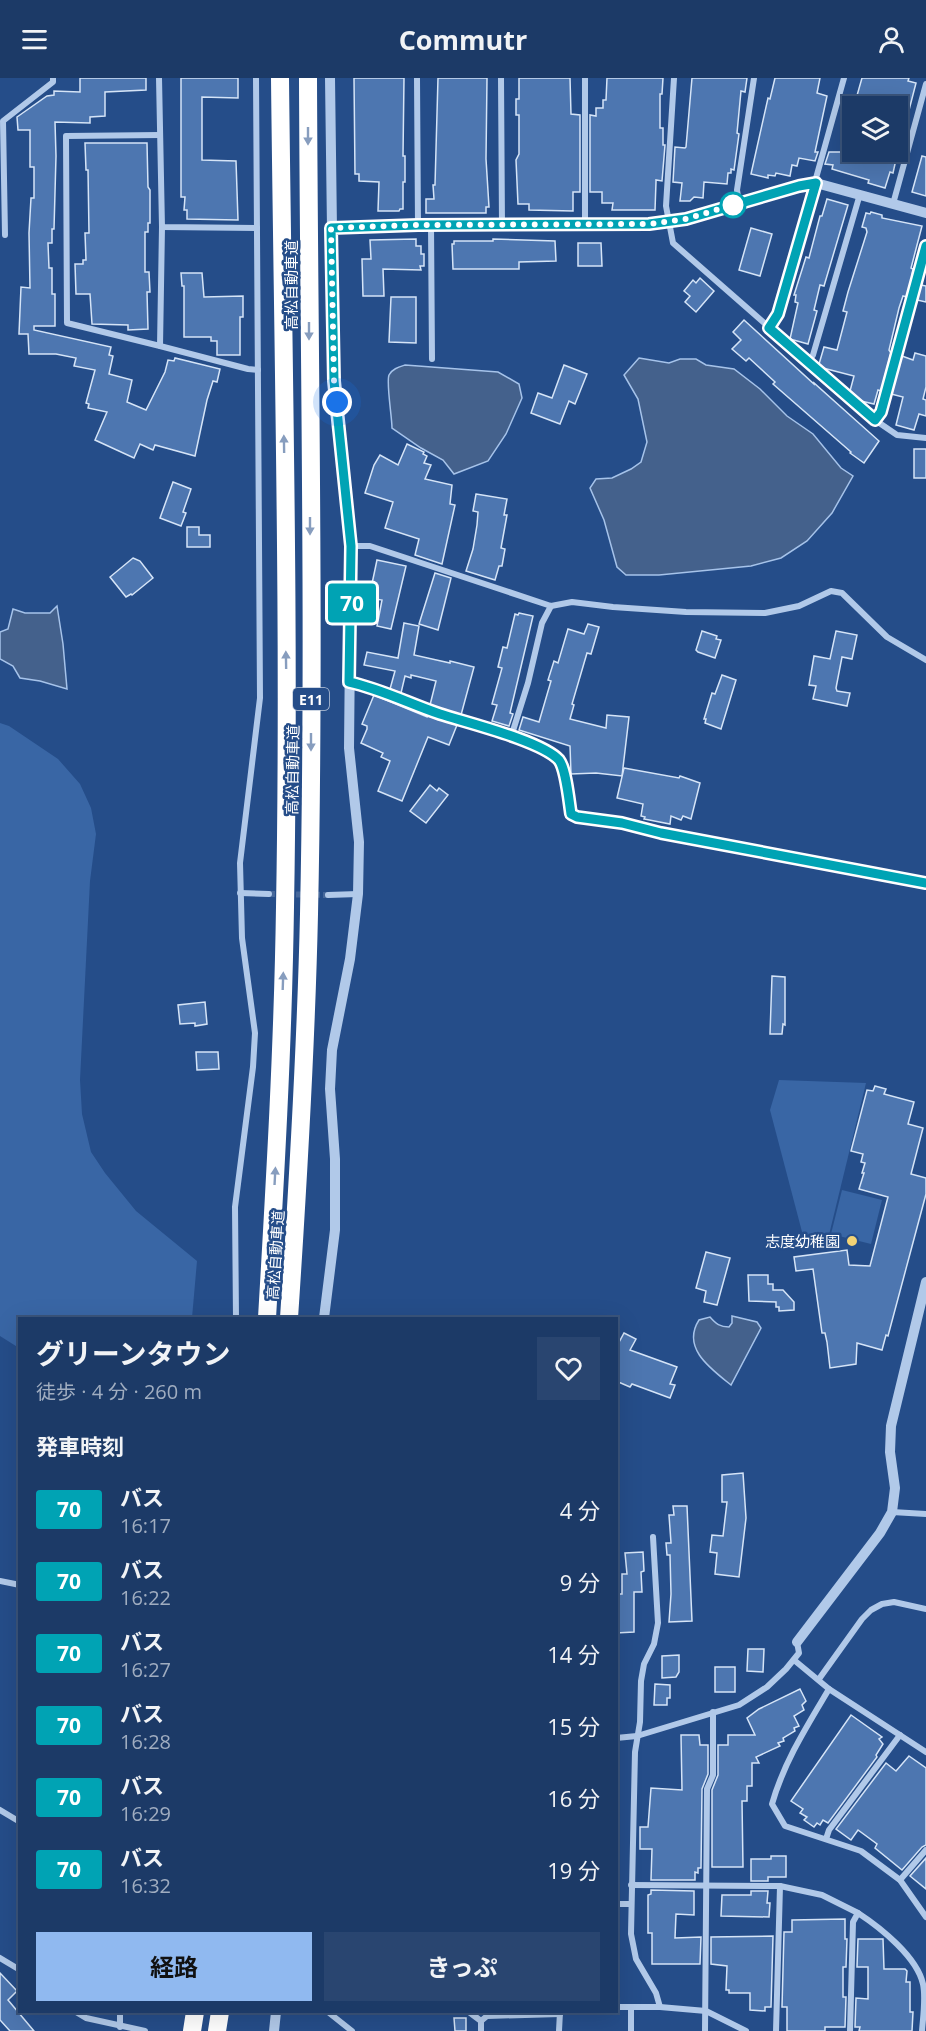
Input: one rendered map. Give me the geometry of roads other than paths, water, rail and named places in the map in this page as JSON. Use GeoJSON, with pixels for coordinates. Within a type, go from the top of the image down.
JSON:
{"type":"FeatureCollection","features":[{"type":"Feature","properties":{"kind":"highway","name":"高松自動車道"},"geometry":{"type":"LineString","coordinates":[[267,1317],[279,1110],[285,910],[287,729],[280,78]]}},
{"type":"Feature","properties":{"kind":"highway","name":"高松自動車道"},"geometry":{"type":"LineString","coordinates":[[289,1317],[303,1108],[309,912],[311,726],[308,78]]}},
{"type":"Feature","properties":{"kind":"highway"},"geometry":{"type":"LineString","coordinates":[[192,2031],[195,2013]]}},
{"type":"Feature","properties":{"kind":"highway"},"geometry":{"type":"LineString","coordinates":[[217,2031],[220,2013]]}},
{"type":"Feature","properties":{"kind":"street"},"geometry":{"type":"LineString","coordinates":[[5,235],[3,122],[53,82],[53,78]]}},
{"type":"Feature","properties":{"kind":"street"},"geometry":{"type":"LineString","coordinates":[[159,78],[162,227],[160,346]]}},
{"type":"Feature","properties":{"kind":"street"},"geometry":{"type":"LineString","coordinates":[[236,1317],[235,1207],[253,1067],[255,1033],[242,938],[240,863],[260,698],[256,78]]}},
{"type":"Feature","properties":{"kind":"street"},"geometry":{"type":"LineString","coordinates":[[324,1317],[335,1230],[335,1159],[330,1089],[332,1050],[351,959],[358,894],[359,842],[349,748],[351,546],[334,381],[330,78]]}},
{"type":"Feature","properties":{"kind":"street"},"geometry":{"type":"LineString","coordinates":[[417,78],[418,225]]}},
{"type":"Feature","properties":{"kind":"street"},"geometry":{"type":"LineString","coordinates":[[501,78],[502,225]]}},
{"type":"Feature","properties":{"kind":"street"},"geometry":{"type":"LineString","coordinates":[[585,78],[585,224]]}},
{"type":"Feature","properties":{"kind":"street"},"geometry":{"type":"LineString","coordinates":[[674,78],[666,206],[673,243],[875,420],[897,435],[926,438]]}},
{"type":"Feature","properties":{"kind":"street"},"geometry":{"type":"LineString","coordinates":[[739,203],[737,190],[754,78]]}},
{"type":"Feature","properties":{"kind":"street"},"geometry":{"type":"LineString","coordinates":[[769,328],[778,314],[844,78]]}},
{"type":"Feature","properties":{"kind":"street"},"geometry":{"type":"LineString","coordinates":[[893,204],[926,84]]}},
{"type":"Feature","properties":{"kind":"street"},"geometry":{"type":"LineString","coordinates":[[160,135],[66,136],[67,323],[258,370]]}},
{"type":"Feature","properties":{"kind":"street"},"geometry":{"type":"LineString","coordinates":[[331,228],[418,225],[649,224],[668,222],[816,183],[926,213]]}},
{"type":"Feature","properties":{"kind":"street"},"geometry":{"type":"LineString","coordinates":[[808,362],[813,355],[860,194]]}},
{"type":"Feature","properties":{"kind":"street"},"geometry":{"type":"LineString","coordinates":[[431,225],[432,359]]}},
{"type":"Feature","properties":{"kind":"street"},"geometry":{"type":"LineString","coordinates":[[162,227],[257,228]]}},
{"type":"Feature","properties":{"kind":"street"},"geometry":{"type":"LineString","coordinates":[[875,420],[881,412],[926,246]]}},
{"type":"Feature","properties":{"kind":"street"},"geometry":{"type":"LineString","coordinates":[[351,546],[370,546],[551,606],[572,602],[686,612],[765,613],[799,606],[831,591],[842,593],[887,636],[926,660]]}},
{"type":"Feature","properties":{"kind":"street"},"geometry":{"type":"LineString","coordinates":[[511,737],[528,683],[542,623],[551,606]]}},
{"type":"Feature","properties":{"kind":"street"},"geometry":{"type":"LineString","coordinates":[[349,682],[550,752],[561,763],[571,814],[577,817],[622,823],[673,835],[926,883]]}},
{"type":"Feature","properties":{"kind":"street"},"geometry":{"type":"LineString","coordinates":[[240,893],[269,894]]}},
{"type":"Feature","properties":{"kind":"street"},"geometry":{"type":"LineString","coordinates":[[328,895],[358,894]]}},
{"type":"Feature","properties":{"kind":"street"},"geometry":{"type":"LineString","coordinates":[[618,1738],[637,1736],[739,1705],[767,1687],[799,1653],[797,1642],[880,1533],[892,1512],[895,1488],[891,1426],[926,1282]]}},
{"type":"Feature","properties":{"kind":"street"},"geometry":{"type":"LineString","coordinates":[[892,1512],[926,1514]]}},
{"type":"Feature","properties":{"kind":"street"},"geometry":{"type":"LineString","coordinates":[[653,1538],[658,1623],[654,1644],[644,1664],[641,1681],[640,1722],[635,1752],[631,1934],[636,1959],[656,1993],[660,2007]]}},
{"type":"Feature","properties":{"kind":"street"},"geometry":{"type":"LineString","coordinates":[[0,1581],[18,1585]]}},
{"type":"Feature","properties":{"kind":"street"},"geometry":{"type":"LineString","coordinates":[[819,1679],[871,1610],[882,1604],[894,1602],[926,1609]]}},
{"type":"Feature","properties":{"kind":"street"},"geometry":{"type":"LineString","coordinates":[[794,1660],[830,1689],[926,1752]]}},
{"type":"Feature","properties":{"kind":"street"},"geometry":{"type":"LineString","coordinates":[[830,1689],[804,1731],[779,1779],[772,1804],[785,1826],[861,1851],[900,1880],[926,1917]]}},
{"type":"Feature","properties":{"kind":"street"},"geometry":{"type":"LineString","coordinates":[[705,2031],[707,1789],[713,1775],[713,1712]]}},
{"type":"Feature","properties":{"kind":"street"},"geometry":{"type":"LineString","coordinates":[[826,1839],[829,1830],[900,1735]]}},
{"type":"Feature","properties":{"kind":"street"},"geometry":{"type":"LineString","coordinates":[[0,1810],[18,1821]]}},
{"type":"Feature","properties":{"kind":"street"},"geometry":{"type":"LineString","coordinates":[[900,1880],[926,1850]]}},
{"type":"Feature","properties":{"kind":"street"},"geometry":{"type":"LineString","coordinates":[[631,1885],[780,1886],[822,1895],[858,1913],[880,1928],[915,1966],[923,1985],[922,2031]]}},
{"type":"Feature","properties":{"kind":"street"},"geometry":{"type":"LineString","coordinates":[[776,2031],[780,1886]]}},
{"type":"Feature","properties":{"kind":"street"},"geometry":{"type":"LineString","coordinates":[[618,1904],[631,1904]]}},
{"type":"Feature","properties":{"kind":"street"},"geometry":{"type":"LineString","coordinates":[[850,2031],[854,1922],[858,1913]]}},
{"type":"Feature","properties":{"kind":"street"},"geometry":{"type":"LineString","coordinates":[[0,1958],[18,1969]]}},
{"type":"Feature","properties":{"kind":"street"},"geometry":{"type":"LineString","coordinates":[[618,2007],[660,2007],[706,2011],[746,2031]]}},
{"type":"Feature","properties":{"kind":"street"},"geometry":{"type":"LineString","coordinates":[[631,2007],[631,2031]]}},
{"type":"Feature","properties":{"kind":"street"},"geometry":{"type":"LineString","coordinates":[[78,2013],[86,2018],[145,2031]]}},
{"type":"Feature","properties":{"kind":"street"},"geometry":{"type":"LineString","coordinates":[[120,2013],[120,2026]]}},
{"type":"Feature","properties":{"kind":"street"},"geometry":{"type":"LineString","coordinates":[[274,2031],[276,2013]]}},
{"type":"Feature","properties":{"kind":"street"},"geometry":{"type":"LineString","coordinates":[[329,2013],[352,2031]]}},
{"type":"Feature","properties":{"kind":"street"},"geometry":{"type":"LineString","coordinates":[[470,2013],[481,2020]]}},
{"type":"Feature","properties":{"kind":"street"},"geometry":{"type":"LineString","coordinates":[[481,2020],[487,2016],[560,2013],[559,2031]]}},
{"type":"Feature","properties":{"kind":"street"},"geometry":{"type":"LineString","coordinates":[[481,2020],[481,2031]]}},
{"type":"Feature","properties":{"kind":"tunnel"},"geometry":{"type":"LineString","coordinates":[[269,894],[328,895]]}},
{"type":"Feature","properties":{"kind":"place","name":"志度幼稚園"},"geometry":{"type":"Point","coordinates":[852,1241]}}]}
